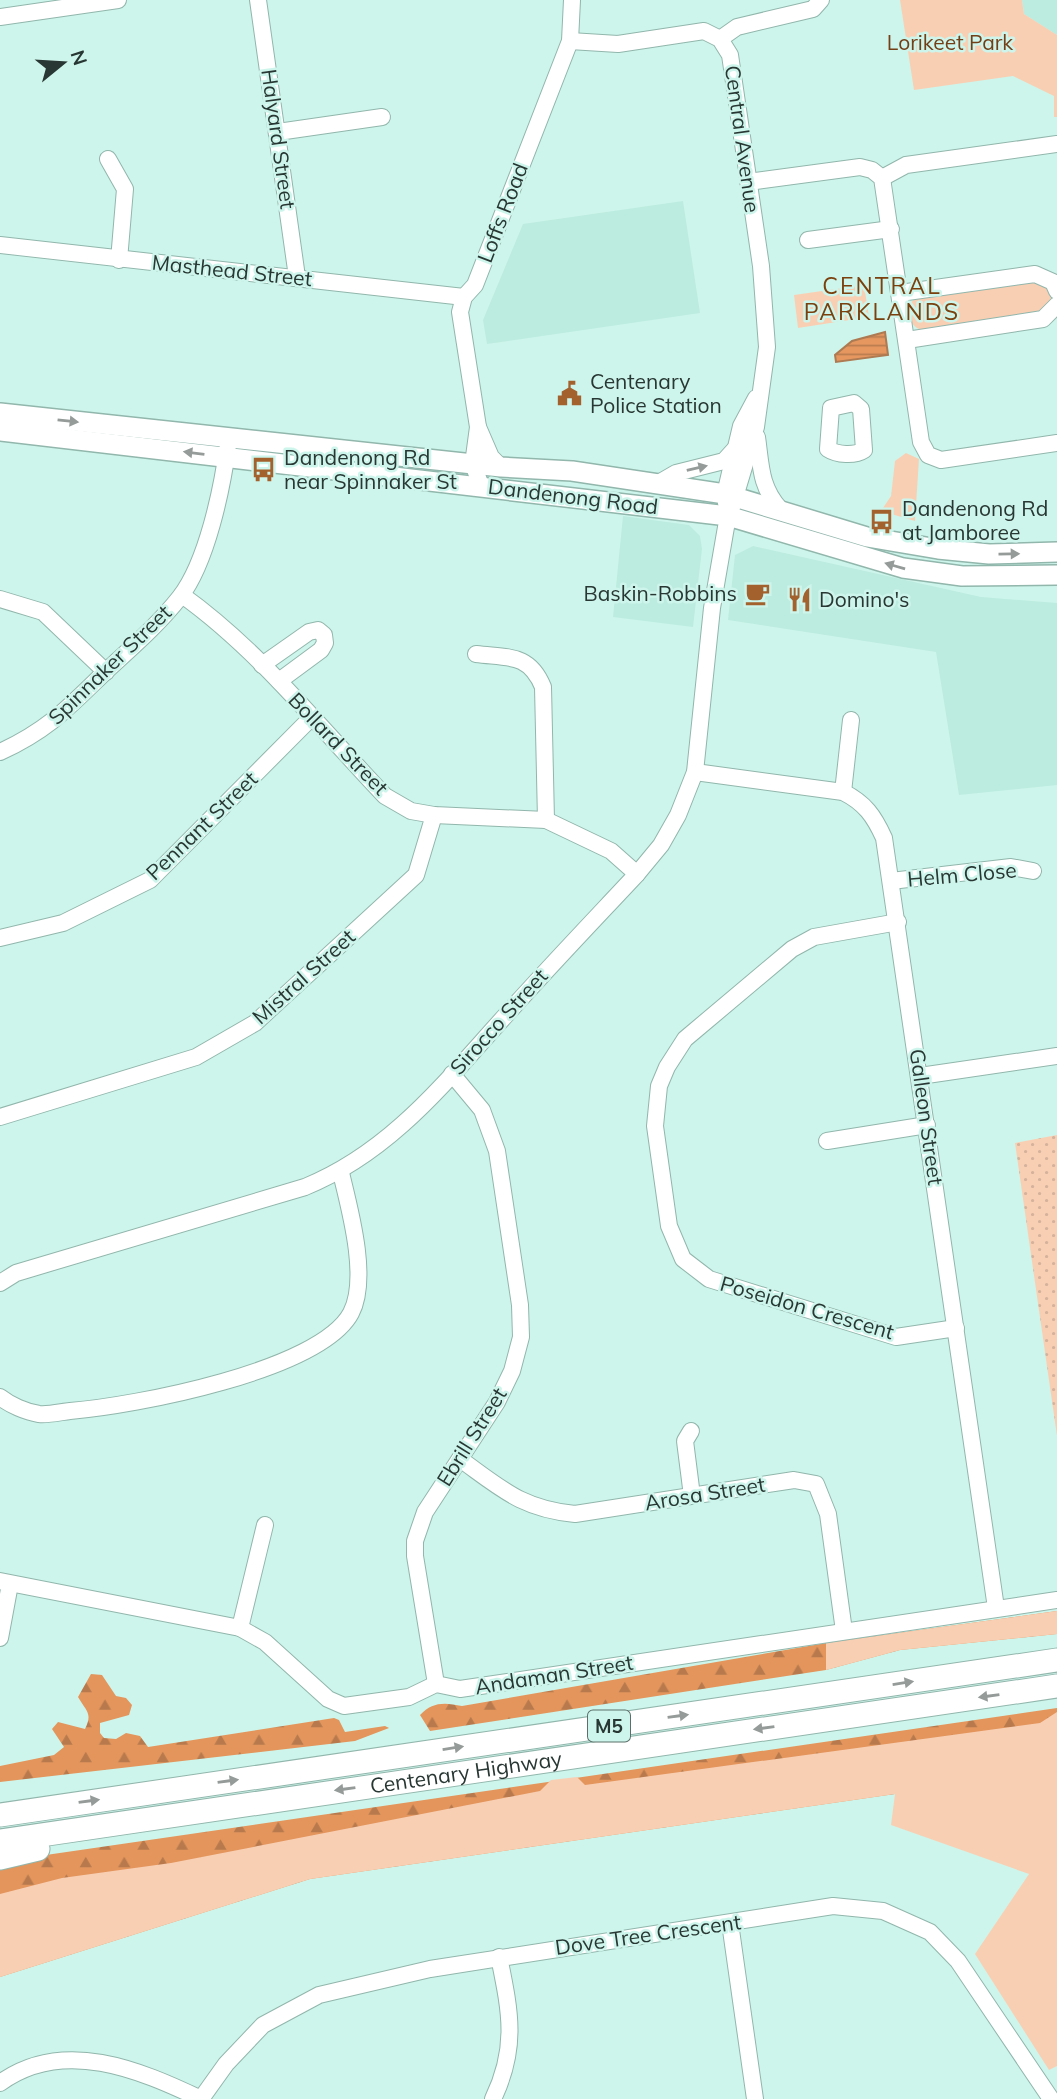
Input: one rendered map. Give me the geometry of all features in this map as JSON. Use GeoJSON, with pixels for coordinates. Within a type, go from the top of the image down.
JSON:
{"type":"FeatureCollection","features":[{"type":"Feature","properties":{"kind":"highway","name":"Centenary Highway"},"geometry":{"type":"LineString","coordinates":[[11,1813],[1057,1660]]}},
{"type":"Feature","properties":{"kind":"highway","name":"Centenary Highway"},"geometry":{"type":"LineString","coordinates":[[0,1841],[185,1811],[1057,1686]]}},
{"type":"Feature","properties":{"kind":"highway"},"geometry":{"type":"LineString","coordinates":[[0,1802],[11,1813]]}},
{"type":"Feature","properties":{"kind":"highway"},"geometry":{"type":"LineString","coordinates":[[0,1858],[169,1826],[185,1811]]}},
{"type":"Feature","properties":{"kind":"main road","name":"Dandenong Road"},"geometry":{"type":"LineString","coordinates":[[0,412],[501,467],[572,471],[731,495],[867,537],[938,550],[989,554],[1057,552]]}},
{"type":"Feature","properties":{"kind":"main road","name":"Dandenong Road"},"geometry":{"type":"LineString","coordinates":[[0,430],[728,516],[903,568],[962,576],[1057,575]]}},
{"type":"Feature","properties":{"kind":"street"},"geometry":{"type":"LineString","coordinates":[[0,17],[118,0]]}},
{"type":"Feature","properties":{"kind":"street","name":"Halyard Street"},"geometry":{"type":"LineString","coordinates":[[258,0],[298,277]]}},
{"type":"Feature","properties":{"kind":"street","name":"Loffs Road"},"geometry":{"type":"LineString","coordinates":[[501,467],[492,457],[478,427],[460,312],[464,297],[475,285],[570,41],[572,0]]}},
{"type":"Feature","properties":{"kind":"street"},"geometry":{"type":"LineString","coordinates":[[720,39],[737,27],[797,7],[813,9],[821,0]]}},
{"type":"Feature","properties":{"kind":"street","name":"Central Avenue"},"geometry":{"type":"LineString","coordinates":[[570,41],[618,44],[704,31],[720,39],[730,55],[767,317],[767,347],[756,427],[762,483],[780,509]]}},
{"type":"Feature","properties":{"kind":"street"},"geometry":{"type":"LineString","coordinates":[[278,132],[382,117]]}},
{"type":"Feature","properties":{"kind":"street"},"geometry":{"type":"LineString","coordinates":[[882,178],[906,165],[1057,144]]}},
{"type":"Feature","properties":{"kind":"street"},"geometry":{"type":"LineString","coordinates":[[108,159],[125,189],[119,260]]}},
{"type":"Feature","properties":{"kind":"street"},"geometry":{"type":"LineString","coordinates":[[748,182],[860,167],[872,170],[882,178],[921,442],[928,455],[942,460],[1057,443]]}},
{"type":"Feature","properties":{"kind":"street"},"geometry":{"type":"LineString","coordinates":[[802,242],[891,229]]}},
{"type":"Feature","properties":{"kind":"street","name":"Masthead Street"},"geometry":{"type":"LineString","coordinates":[[0,245],[464,297]]}},
{"type":"Feature","properties":{"kind":"street"},"geometry":{"type":"LineString","coordinates":[[900,293],[1035,274],[1053,282],[1057,291]]}},
{"type":"Feature","properties":{"kind":"street"},"geometry":{"type":"LineString","coordinates":[[907,340],[1043,319],[1057,305]]}},
{"type":"Feature","properties":{"kind":"street","name":"Central Avenue"},"geometry":{"type":"LineString","coordinates":[[728,516],[734,450],[741,426],[759,393]]}},
{"type":"Feature","properties":{"kind":"street","name":"Loffs Road"},"geometry":{"type":"LineString","coordinates":[[478,427],[473,464],[481,486]]}},
{"type":"Feature","properties":{"kind":"street","name":"Central Avenue"},"geometry":{"type":"LineString","coordinates":[[731,495],[756,427]]}},
{"type":"Feature","properties":{"kind":"street","name":"Spinnaker Street"},"geometry":{"type":"LineString","coordinates":[[0,752],[36,735],[74,706],[106,672],[133,649],[182,594],[209,537],[230,437]]}},
{"type":"Feature","properties":{"kind":"street"},"geometry":{"type":"LineString","coordinates":[[657,484],[676,473],[724,461],[734,450]]}},
{"type":"Feature","properties":{"kind":"street","name":"Sirocco Street"},"geometry":{"type":"LineString","coordinates":[[0,1283],[16,1273],[305,1187],[341,1173],[402,1126],[452,1074],[638,874],[661,845],[678,816],[695,772],[712,608],[728,516]]}},
{"type":"Feature","properties":{"kind":"street","name":"Bollard Street"},"geometry":{"type":"LineString","coordinates":[[182,594],[212,616],[279,681],[385,796],[411,811],[434,815],[546,820],[611,851],[638,874]]}},
{"type":"Feature","properties":{"kind":"street"},"geometry":{"type":"LineString","coordinates":[[0,599],[43,612],[106,672]]}},
{"type":"Feature","properties":{"kind":"street"},"geometry":{"type":"LineString","coordinates":[[262,665],[309,632],[318,630],[324,635],[325,643],[321,650],[279,681]]}},
{"type":"Feature","properties":{"kind":"street"},"geometry":{"type":"LineString","coordinates":[[476,654],[525,660],[540,680],[546,820]]}},
{"type":"Feature","properties":{"kind":"street","name":"Pennant Street"},"geometry":{"type":"LineString","coordinates":[[0,938],[63,923],[150,880],[311,718]]}},
{"type":"Feature","properties":{"kind":"street"},"geometry":{"type":"LineString","coordinates":[[843,792],[851,720]]}},
{"type":"Feature","properties":{"kind":"street","name":"Galleon Street"},"geometry":{"type":"LineString","coordinates":[[695,772],[843,792],[858,800],[874,816],[884,838],[996,1608]]}},
{"type":"Feature","properties":{"kind":"street","name":"Mistral Street"},"geometry":{"type":"LineString","coordinates":[[0,1117],[196,1057],[255,1023],[416,875],[434,815]]}},
{"type":"Feature","properties":{"kind":"street","name":"Helm Close"},"geometry":{"type":"LineString","coordinates":[[891,881],[1011,867],[1033,871]]}},
{"type":"Feature","properties":{"kind":"street","name":"Poseidon Crescent"},"geometry":{"type":"LineString","coordinates":[[898,922],[814,937],[792,949],[685,1039],[659,1086],[656,1138],[669,1226],[683,1259],[696,1271],[709,1279],[896,1337],[956,1328]]}},
{"type":"Feature","properties":{"kind":"street"},"geometry":{"type":"LineString","coordinates":[[920,1076],[1057,1056]]}},
{"type":"Feature","properties":{"kind":"street","name":"Ebrill Street"},"geometry":{"type":"LineString","coordinates":[[436,1684],[415,1541],[425,1512],[497,1402],[512,1371],[521,1337],[518,1292],[494,1141],[482,1110],[452,1074]]}},
{"type":"Feature","properties":{"kind":"street"},"geometry":{"type":"LineString","coordinates":[[827,1141],[927,1125]]}},
{"type":"Feature","properties":{"kind":"street"},"geometry":{"type":"LineString","coordinates":[[0,1397],[8,1404],[39,1414],[158,1400],[243,1376],[308,1348],[334,1332],[351,1313],[360,1281],[341,1173]]}},
{"type":"Feature","properties":{"kind":"street"},"geometry":{"type":"LineString","coordinates":[[691,1431],[685,1441],[692,1496]]}},
{"type":"Feature","properties":{"kind":"street","name":"Arosa Street"},"geometry":{"type":"LineString","coordinates":[[460,1459],[521,1502],[543,1511],[575,1514],[794,1480],[816,1484],[828,1514],[844,1631]]}},
{"type":"Feature","properties":{"kind":"street"},"geometry":{"type":"LineString","coordinates":[[240,1628],[265,1525]]}},
{"type":"Feature","properties":{"kind":"street"},"geometry":{"type":"LineString","coordinates":[[0,1638],[5,1582]]}},
{"type":"Feature","properties":{"kind":"street","name":"Andaman Street"},"geometry":{"type":"LineString","coordinates":[[5,1582],[240,1628],[265,1642],[328,1699],[344,1706],[409,1697],[436,1684],[460,1689],[1057,1600]]}},
{"type":"Feature","properties":{"kind":"street","name":"Dove Tree Crescent"},"geometry":{"type":"LineString","coordinates":[[201,2099],[226,2064],[262,2025],[319,1995],[430,1969],[499,1957],[834,1906],[883,1911],[930,1933],[958,1961],[1054,2098]]}},
{"type":"Feature","properties":{"kind":"street"},"geometry":{"type":"LineString","coordinates":[[730,1923],[755,2099]]}},
{"type":"Feature","properties":{"kind":"street"},"geometry":{"type":"LineString","coordinates":[[493,2099],[503,2077],[510,2048],[510,2013],[499,1957]]}},
{"type":"Feature","properties":{"kind":"street"},"geometry":{"type":"LineString","coordinates":[[0,2083],[13,2074],[58,2061],[105,2062],[149,2073],[201,2099]]}},
{"type":"Feature","properties":{"kind":"shaded area"},"geometry":{"type":"Polygon","coordinates":[[[1022,0],[1057,0],[1057,35],[1024,14],[1022,0]]]}},
{"type":"Feature","properties":{"kind":"shaded area"},"geometry":{"type":"Polygon","coordinates":[[[683,201],[700,313],[487,344],[483,320],[523,224],[683,201]]]}},
{"type":"Feature","properties":{"kind":"shaded area"},"geometry":{"type":"Polygon","coordinates":[[[885,332],[888,355],[836,362],[835,355],[852,341],[885,332]]]}},
{"type":"Feature","properties":{"kind":"shaded area"},"geometry":{"type":"Polygon","coordinates":[[[623,516],[689,525],[700,536],[702,549],[693,627],[613,617],[623,516]]]}},
{"type":"Feature","properties":{"kind":"shaded area"},"geometry":{"type":"Polygon","coordinates":[[[753,546],[981,597],[1057,603],[1057,785],[959,795],[936,652],[728,620],[735,555],[753,546]]]}},
{"type":"Feature","properties":{"kind":"green space","name":"Lorikeet Park"},"geometry":{"type":"Polygon","coordinates":[[[900,0],[1022,0],[1024,14],[1057,35],[1057,117],[1054,117],[1054,96],[1013,76],[914,90],[900,0]]]}},
{"type":"Feature","properties":{"kind":"green space"},"geometry":{"type":"Polygon","coordinates":[[[1035,280],[1050,291],[1051,300],[1040,314],[923,331],[912,324],[909,317],[909,304],[917,297],[1035,280]]]}},
{"type":"Feature","properties":{"kind":"green space"},"geometry":{"type":"Polygon","coordinates":[[[864,285],[869,317],[798,328],[794,295],[864,285]]]}},
{"type":"Feature","properties":{"kind":"green space"},"geometry":{"type":"Polygon","coordinates":[[[906,453],[919,459],[915,521],[881,511],[891,496],[895,461],[906,453]]]}},
{"type":"Feature","properties":{"kind":"green space"},"geometry":{"type":"Polygon","coordinates":[[[1057,1135],[1057,1436],[1015,1143],[1057,1135]]]}},
{"type":"Feature","properties":{"kind":"green space"},"geometry":{"type":"Polygon","coordinates":[[[1057,1611],[1057,1634],[900,1650],[826,1670],[430,1731],[420,1715],[439,1704],[462,1706],[826,1643],[1057,1611]]]}},
{"type":"Feature","properties":{"kind":"green space"},"geometry":{"type":"Polygon","coordinates":[[[1057,1611],[1057,1634],[900,1650],[826,1670],[826,1643],[1057,1611]]]}},
{"type":"Feature","properties":{"kind":"green space"},"geometry":{"type":"Polygon","coordinates":[[[91,1674],[102,1675],[116,1696],[126,1698],[132,1705],[129,1715],[100,1723],[100,1733],[104,1738],[116,1739],[126,1733],[140,1736],[148,1747],[334,1718],[339,1720],[345,1732],[385,1726],[389,1728],[355,1741],[0,1782],[0,1766],[54,1755],[64,1747],[52,1729],[58,1722],[85,1729],[88,1716],[78,1697],[91,1674]]]}},
{"type":"Feature","properties":{"kind":"green space"},"geometry":{"type":"Polygon","coordinates":[[[1057,1708],[1057,1785],[895,1794],[310,1879],[0,1977],[0,1865],[39,1856],[1057,1708]]]}},
{"type":"Feature","properties":{"kind":"green space"},"geometry":{"type":"Polygon","coordinates":[[[1057,1712],[1057,2066],[1049,2070],[975,1954],[1029,1874],[891,1825],[895,1794],[310,1879],[0,1977],[0,1894],[62,1878],[171,1863],[540,1791],[551,1780],[577,1777],[585,1785],[1040,1723],[1057,1712]]]}},
{"type":"Feature","properties":{"kind":"place","name":"Centenary Police Station"},"geometry":{"type":"Point","coordinates":[570,394]}},
{"type":"Feature","properties":{"kind":"place","name":"Dandenong Rd near Spinnaker St"},"geometry":{"type":"Point","coordinates":[264,470]}},
{"type":"Feature","properties":{"kind":"place","name":"Dandenong Rd at Jamboree"},"geometry":{"type":"Point","coordinates":[882,521]}},
{"type":"Feature","properties":{"kind":"place","name":"Baskin-Robbins"},"geometry":{"type":"Point","coordinates":[757,594]}},
{"type":"Feature","properties":{"kind":"place","name":"Domino's"},"geometry":{"type":"Point","coordinates":[799,600]}},
{"type":"Feature","properties":{"kind":"district","name":"CENTRAL PARKLANDS"},"geometry":{"type":"Point","coordinates":[882,299]}}]}
